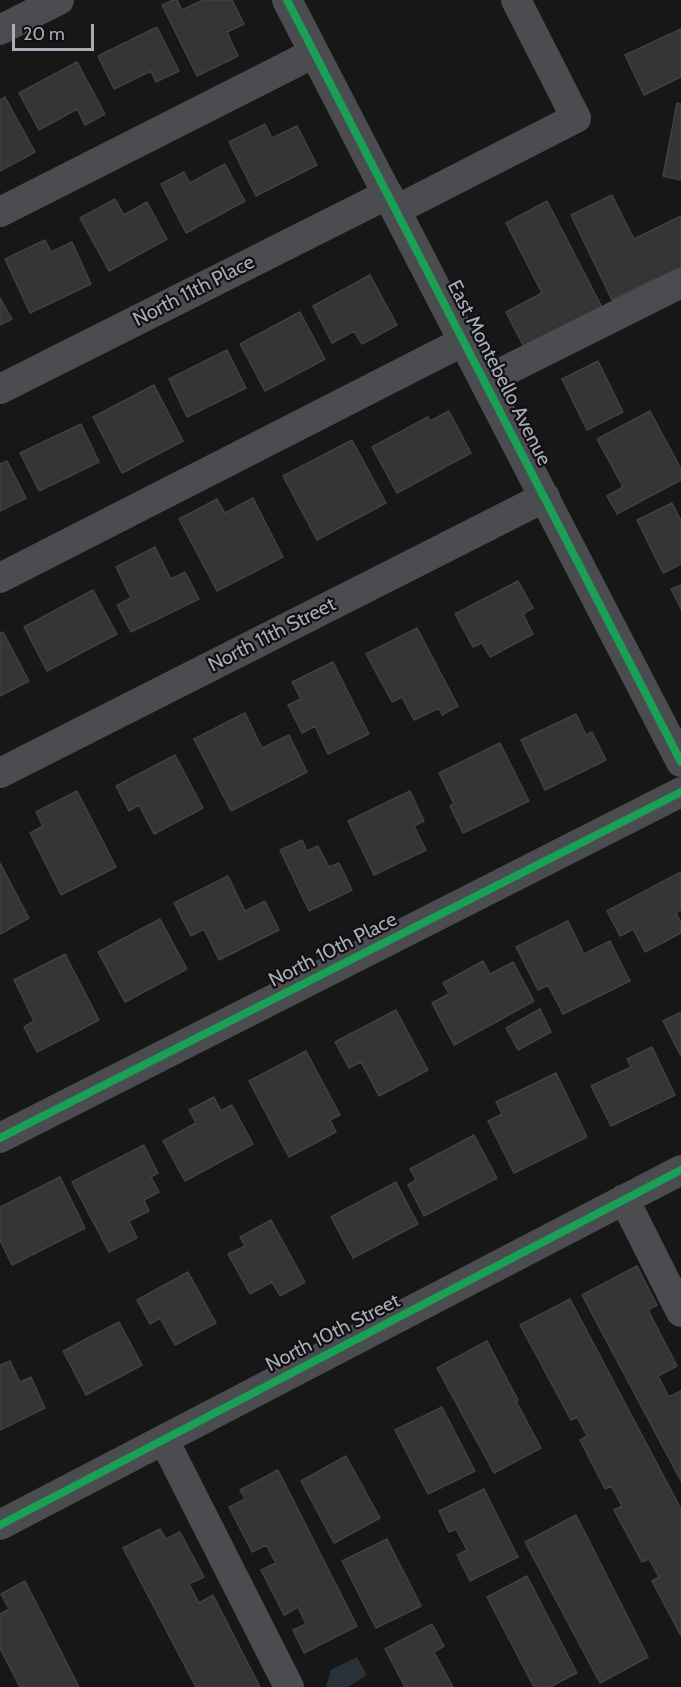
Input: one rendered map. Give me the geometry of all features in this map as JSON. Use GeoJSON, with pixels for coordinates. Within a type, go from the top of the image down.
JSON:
{"type":"FeatureCollection","features":[{"type":"Feature","properties":{"kind":"street"},"geometry":{"type":"LineString","coordinates":[[0,30],[59,0]]}},
{"type":"Feature","properties":{"kind":"street","name":"East Montebello Avenue"},"geometry":{"type":"LineString","coordinates":[[287,0],[681,762]]}},
{"type":"Feature","properties":{"kind":"street","name":"North 11th Place"},"geometry":{"type":"LineString","coordinates":[[0,389],[392,202],[576,118],[516,0]]}},
{"type":"Feature","properties":{"kind":"street"},"geometry":{"type":"LineString","coordinates":[[0,212],[315,53]]}},
{"type":"Feature","properties":{"kind":"street"},"geometry":{"type":"LineString","coordinates":[[485,381],[681,282]]}},
{"type":"Feature","properties":{"kind":"street"},"geometry":{"type":"LineString","coordinates":[[0,578],[464,341]]}},
{"type":"Feature","properties":{"kind":"street","name":"North 11th Street"},"geometry":{"type":"LineString","coordinates":[[0,773],[545,497]]}},
{"type":"Feature","properties":{"kind":"street","name":"North 10th Place"},"geometry":{"type":"LineString","coordinates":[[0,1138],[681,792]]}},
{"type":"Feature","properties":{"kind":"street","name":"North 10th Street"},"geometry":{"type":"LineString","coordinates":[[0,1525],[681,1170]]}},
{"type":"Feature","properties":{"kind":"street"},"geometry":{"type":"LineString","coordinates":[[624,1199],[681,1312]]}},
{"type":"Feature","properties":{"kind":"street"},"geometry":{"type":"LineString","coordinates":[[164,1440],[289,1687]]}},
{"type":"Feature","properties":{"kind":"shaded area"},"geometry":{"type":"Polygon","coordinates":[[[357,1657],[367,1675],[348,1687],[326,1687],[331,1670],[357,1657]]]}},
{"type":"Feature","properties":{"kind":"building"},"geometry":{"type":"Polygon","coordinates":[[[177,0],[182,10],[203,0],[232,0],[244,24],[227,32],[238,56],[197,76],[162,5],[177,0]]]}},
{"type":"Feature","properties":{"kind":"building"},"geometry":{"type":"Polygon","coordinates":[[[157,27],[179,71],[156,82],[151,71],[114,89],[98,56],[157,27]]]}},
{"type":"Feature","properties":{"kind":"building"},"geometry":{"type":"Polygon","coordinates":[[[681,29],[681,77],[644,95],[625,55],[681,29]]]}},
{"type":"Feature","properties":{"kind":"building"},"geometry":{"type":"Polygon","coordinates":[[[77,62],[105,114],[85,125],[77,109],[39,130],[19,93],[77,62]]]}},
{"type":"Feature","properties":{"kind":"building"},"geometry":{"type":"Polygon","coordinates":[[[5,97],[35,152],[0,171],[0,100],[5,97]]]}},
{"type":"Feature","properties":{"kind":"building"},"geometry":{"type":"Polygon","coordinates":[[[677,103],[681,104],[681,180],[663,176],[677,103]]]}},
{"type":"Feature","properties":{"kind":"building"},"geometry":{"type":"Polygon","coordinates":[[[265,124],[272,138],[297,126],[317,165],[256,196],[229,142],[265,124]]]}},
{"type":"Feature","properties":{"kind":"building"},"geometry":{"type":"Polygon","coordinates":[[[225,164],[245,201],[186,233],[161,184],[184,172],[190,183],[225,164]]]}},
{"type":"Feature","properties":{"kind":"building"},"geometry":{"type":"Polygon","coordinates":[[[612,195],[634,239],[681,216],[681,276],[655,279],[612,300],[571,215],[612,195]]]}},
{"type":"Feature","properties":{"kind":"building"},"geometry":{"type":"Polygon","coordinates":[[[115,199],[124,215],[147,202],[167,239],[109,271],[80,218],[115,199]]]}},
{"type":"Feature","properties":{"kind":"building"},"geometry":{"type":"Polygon","coordinates":[[[547,201],[603,309],[525,349],[506,312],[542,293],[506,223],[547,201]]]}},
{"type":"Feature","properties":{"kind":"building"},"geometry":{"type":"Polygon","coordinates":[[[45,240],[51,252],[72,242],[91,284],[30,313],[5,259],[45,240]]]}},
{"type":"Feature","properties":{"kind":"building"},"geometry":{"type":"Polygon","coordinates":[[[370,275],[397,325],[362,344],[354,331],[332,343],[313,306],[370,275]]]}},
{"type":"Feature","properties":{"kind":"building"},"geometry":{"type":"Polygon","coordinates":[[[0,298],[12,319],[0,325],[0,298]]]}},
{"type":"Feature","properties":{"kind":"building"},"geometry":{"type":"Polygon","coordinates":[[[300,312],[325,359],[265,391],[240,344],[300,312]]]}},
{"type":"Feature","properties":{"kind":"building"},"geometry":{"type":"Polygon","coordinates":[[[227,350],[246,388],[187,417],[169,379],[227,350]]]}},
{"type":"Feature","properties":{"kind":"building"},"geometry":{"type":"Polygon","coordinates":[[[598,361],[623,412],[587,430],[562,379],[598,361]]]}},
{"type":"Feature","properties":{"kind":"building"},"geometry":{"type":"Polygon","coordinates":[[[154,385],[183,441],[122,473],[93,417],[154,385]]]}},
{"type":"Feature","properties":{"kind":"building"},"geometry":{"type":"Polygon","coordinates":[[[449,411],[471,453],[397,493],[372,447],[428,417],[430,421],[449,411]]]}},
{"type":"Feature","properties":{"kind":"building"},"geometry":{"type":"Polygon","coordinates":[[[650,411],[681,469],[681,480],[617,514],[607,496],[623,487],[597,439],[650,411]]]}},
{"type":"Feature","properties":{"kind":"building"},"geometry":{"type":"Polygon","coordinates":[[[81,424],[99,462],[39,491],[20,453],[81,424]]]}},
{"type":"Feature","properties":{"kind":"building"},"geometry":{"type":"Polygon","coordinates":[[[352,440],[386,503],[317,540],[283,476],[352,440]]]}},
{"type":"Feature","properties":{"kind":"building"},"geometry":{"type":"Polygon","coordinates":[[[7,461],[26,498],[0,511],[0,464],[7,461]]]}},
{"type":"Feature","properties":{"kind":"building"},"geometry":{"type":"Polygon","coordinates":[[[253,498],[283,557],[217,591],[179,519],[217,499],[225,513],[253,498]]]}},
{"type":"Feature","properties":{"kind":"building"},"geometry":{"type":"Polygon","coordinates":[[[672,503],[681,521],[681,564],[663,573],[637,520],[672,503]]]}},
{"type":"Feature","properties":{"kind":"building"},"geometry":{"type":"Polygon","coordinates":[[[155,547],[171,579],[185,572],[199,599],[131,632],[117,605],[131,598],[116,567],[155,547]]]}},
{"type":"Feature","properties":{"kind":"building"},"geometry":{"type":"Polygon","coordinates":[[[518,581],[533,608],[523,614],[533,634],[490,657],[482,643],[473,647],[455,614],[518,581]]]}},
{"type":"Feature","properties":{"kind":"building"},"geometry":{"type":"Polygon","coordinates":[[[681,585],[681,609],[671,589],[681,585]]]}},
{"type":"Feature","properties":{"kind":"building"},"geometry":{"type":"Polygon","coordinates":[[[93,590],[117,634],[47,671],[24,627],[93,590]]]}},
{"type":"Feature","properties":{"kind":"building"},"geometry":{"type":"Polygon","coordinates":[[[417,628],[458,706],[442,715],[439,708],[414,720],[402,697],[392,702],[366,654],[417,628]]]}},
{"type":"Feature","properties":{"kind":"building"},"geometry":{"type":"Polygon","coordinates":[[[3,632],[29,681],[0,696],[0,633],[3,632]]]}},
{"type":"Feature","properties":{"kind":"building"},"geometry":{"type":"Polygon","coordinates":[[[333,662],[369,734],[328,754],[315,726],[302,733],[288,705],[301,699],[292,682],[333,662]]]}},
{"type":"Feature","properties":{"kind":"building"},"geometry":{"type":"Polygon","coordinates":[[[245,713],[262,748],[289,735],[307,772],[231,811],[194,739],[245,713]]]}},
{"type":"Feature","properties":{"kind":"building"},"geometry":{"type":"Polygon","coordinates":[[[576,714],[586,735],[592,732],[606,760],[545,790],[521,740],[576,714]]]}},
{"type":"Feature","properties":{"kind":"building"},"geometry":{"type":"Polygon","coordinates":[[[500,743],[529,801],[463,833],[450,806],[454,804],[439,773],[500,743]]]}},
{"type":"Feature","properties":{"kind":"building"},"geometry":{"type":"Polygon","coordinates":[[[175,755],[203,808],[154,834],[139,805],[129,811],[116,786],[175,755]]]}},
{"type":"Feature","properties":{"kind":"building"},"geometry":{"type":"Polygon","coordinates":[[[77,791],[116,867],[61,895],[30,833],[43,826],[36,812],[77,791]]]}},
{"type":"Feature","properties":{"kind":"building"},"geometry":{"type":"Polygon","coordinates":[[[410,791],[424,821],[414,826],[426,850],[374,875],[348,821],[410,791]]]}},
{"type":"Feature","properties":{"kind":"building"},"geometry":{"type":"Polygon","coordinates":[[[302,840],[307,851],[318,846],[329,867],[339,863],[352,890],[309,911],[280,850],[302,840]]]}},
{"type":"Feature","properties":{"kind":"building"},"geometry":{"type":"Polygon","coordinates":[[[0,863],[29,918],[0,934],[0,863]]]}},
{"type":"Feature","properties":{"kind":"building"},"geometry":{"type":"Polygon","coordinates":[[[681,872],[681,910],[676,913],[681,922],[681,933],[645,952],[633,929],[620,936],[607,911],[681,872]]]}},
{"type":"Feature","properties":{"kind":"building"},"geometry":{"type":"Polygon","coordinates":[[[228,876],[245,911],[265,901],[279,930],[219,960],[204,929],[191,936],[174,903],[228,876]]]}},
{"type":"Feature","properties":{"kind":"building"},"geometry":{"type":"Polygon","coordinates":[[[160,919],[187,969],[125,1002],[98,952],[160,919]]]}},
{"type":"Feature","properties":{"kind":"building"},"geometry":{"type":"Polygon","coordinates":[[[568,921],[584,954],[610,941],[630,981],[563,1014],[548,985],[538,990],[516,947],[568,921]]]}},
{"type":"Feature","properties":{"kind":"building"},"geometry":{"type":"Polygon","coordinates":[[[65,954],[99,1020],[37,1052],[24,1027],[34,1021],[14,980],[65,954]]]}},
{"type":"Feature","properties":{"kind":"building"},"geometry":{"type":"Polygon","coordinates":[[[483,961],[490,974],[513,962],[534,1001],[454,1045],[432,1003],[449,994],[443,983],[483,961]]]}},
{"type":"Feature","properties":{"kind":"building"},"geometry":{"type":"Polygon","coordinates":[[[540,1009],[551,1032],[518,1050],[506,1028],[540,1009]]]}},
{"type":"Feature","properties":{"kind":"building"},"geometry":{"type":"Polygon","coordinates":[[[396,1010],[428,1070],[379,1096],[361,1062],[349,1068],[335,1042],[396,1010]]]}},
{"type":"Feature","properties":{"kind":"building"},"geometry":{"type":"Polygon","coordinates":[[[681,1012],[681,1056],[663,1021],[681,1012]]]}},
{"type":"Feature","properties":{"kind":"building"},"geometry":{"type":"Polygon","coordinates":[[[652,1047],[675,1095],[611,1126],[591,1086],[631,1067],[627,1059],[652,1047]]]}},
{"type":"Feature","properties":{"kind":"building"},"geometry":{"type":"Polygon","coordinates":[[[306,1051],[340,1115],[330,1120],[336,1132],[289,1157],[249,1081],[306,1051]]]}},
{"type":"Feature","properties":{"kind":"building"},"geometry":{"type":"Polygon","coordinates":[[[556,1073],[587,1137],[514,1173],[488,1121],[502,1114],[496,1102],[556,1073]]]}},
{"type":"Feature","properties":{"kind":"building"},"geometry":{"type":"Polygon","coordinates":[[[214,1097],[221,1111],[232,1105],[253,1144],[185,1181],[163,1141],[196,1123],[189,1110],[214,1097]]]}},
{"type":"Feature","properties":{"kind":"building"},"geometry":{"type":"Polygon","coordinates":[[[474,1135],[497,1178],[424,1216],[408,1185],[416,1180],[410,1169],[474,1135]]]}},
{"type":"Feature","properties":{"kind":"building"},"geometry":{"type":"Polygon","coordinates":[[[144,1145],[158,1173],[151,1177],[159,1192],[144,1200],[149,1211],[129,1221],[137,1238],[109,1252],[72,1182],[144,1145]]]}},
{"type":"Feature","properties":{"kind":"building"},"geometry":{"type":"Polygon","coordinates":[[[60,1177],[85,1228],[12,1265],[0,1240],[0,1207],[60,1177]]]}},
{"type":"Feature","properties":{"kind":"building"},"geometry":{"type":"Polygon","coordinates":[[[396,1182],[418,1224],[353,1258],[331,1217],[396,1182]]]}},
{"type":"Feature","properties":{"kind":"building"},"geometry":{"type":"Polygon","coordinates":[[[271,1220],[305,1282],[280,1296],[272,1282],[250,1294],[228,1254],[245,1246],[240,1237],[271,1220]]]}},
{"type":"Feature","properties":{"kind":"building"},"geometry":{"type":"Polygon","coordinates":[[[637,1266],[657,1305],[648,1310],[677,1366],[658,1376],[669,1397],[681,1391],[681,1481],[582,1295],[637,1266]]]}},
{"type":"Feature","properties":{"kind":"building"},"geometry":{"type":"Polygon","coordinates":[[[188,1272],[216,1323],[175,1345],[160,1318],[150,1324],[137,1300],[188,1272]]]}},
{"type":"Feature","properties":{"kind":"building"},"geometry":{"type":"Polygon","coordinates":[[[570,1299],[681,1509],[681,1636],[652,1581],[659,1577],[649,1559],[642,1562],[614,1510],[622,1506],[611,1486],[605,1489],[580,1440],[587,1436],[577,1417],[571,1420],[520,1325],[570,1299]]]}},
{"type":"Feature","properties":{"kind":"building"},"geometry":{"type":"Polygon","coordinates":[[[119,1322],[142,1365],[86,1395],[63,1351],[119,1322]]]}},
{"type":"Feature","properties":{"kind":"building"},"geometry":{"type":"Polygon","coordinates":[[[487,1341],[541,1448],[494,1473],[437,1368],[487,1341]]]}},
{"type":"Feature","properties":{"kind":"building"},"geometry":{"type":"Polygon","coordinates":[[[10,1361],[20,1382],[31,1377],[45,1408],[0,1430],[0,1365],[10,1361]]]}},
{"type":"Feature","properties":{"kind":"building"},"geometry":{"type":"Polygon","coordinates":[[[442,1407],[475,1471],[428,1494],[395,1430],[442,1407]]]}},
{"type":"Feature","properties":{"kind":"building"},"geometry":{"type":"Polygon","coordinates":[[[346,1456],[380,1518],[334,1543],[301,1481],[346,1456]]]}},
{"type":"Feature","properties":{"kind":"building"},"geometry":{"type":"Polygon","coordinates":[[[278,1470],[357,1626],[304,1653],[293,1630],[306,1624],[298,1607],[284,1615],[261,1570],[276,1563],[266,1545],[252,1552],[229,1507],[245,1499],[240,1490],[278,1470]]]}},
{"type":"Feature","properties":{"kind":"building"},"geometry":{"type":"Polygon","coordinates":[[[484,1489],[518,1557],[470,1581],[457,1555],[467,1550],[456,1529],[449,1532],[439,1511],[484,1489]]]}},
{"type":"Feature","properties":{"kind":"building"},"geometry":{"type":"Polygon","coordinates":[[[576,1515],[648,1657],[600,1683],[525,1542],[576,1515]]]}},
{"type":"Feature","properties":{"kind":"building"},"geometry":{"type":"Polygon","coordinates":[[[160,1529],[166,1539],[180,1532],[204,1577],[189,1584],[199,1603],[213,1595],[260,1687],[196,1687],[123,1548],[160,1529]]]}},
{"type":"Feature","properties":{"kind":"building"},"geometry":{"type":"Polygon","coordinates":[[[387,1539],[421,1606],[376,1628],[342,1561],[387,1539]]]}},
{"type":"Feature","properties":{"kind":"building"},"geometry":{"type":"Polygon","coordinates":[[[527,1576],[577,1673],[550,1687],[534,1687],[487,1597],[527,1576]]]}},
{"type":"Feature","properties":{"kind":"building"},"geometry":{"type":"Polygon","coordinates":[[[25,1581],[79,1687],[20,1687],[0,1648],[0,1614],[9,1609],[1,1594],[25,1581]]]}},
{"type":"Feature","properties":{"kind":"building"},"geometry":{"type":"Polygon","coordinates":[[[432,1624],[444,1646],[434,1652],[453,1687],[405,1687],[385,1649],[432,1624]]]}},
{"type":"Feature","properties":{"kind":"cycle path"},"geometry":{"type":"LineString","coordinates":[[287,0],[681,762]]}},
{"type":"Feature","properties":{"kind":"cycle path"},"geometry":{"type":"LineString","coordinates":[[0,1138],[681,792]]}},
{"type":"Feature","properties":{"kind":"cycle path"},"geometry":{"type":"LineString","coordinates":[[0,1525],[681,1170]]}}]}
